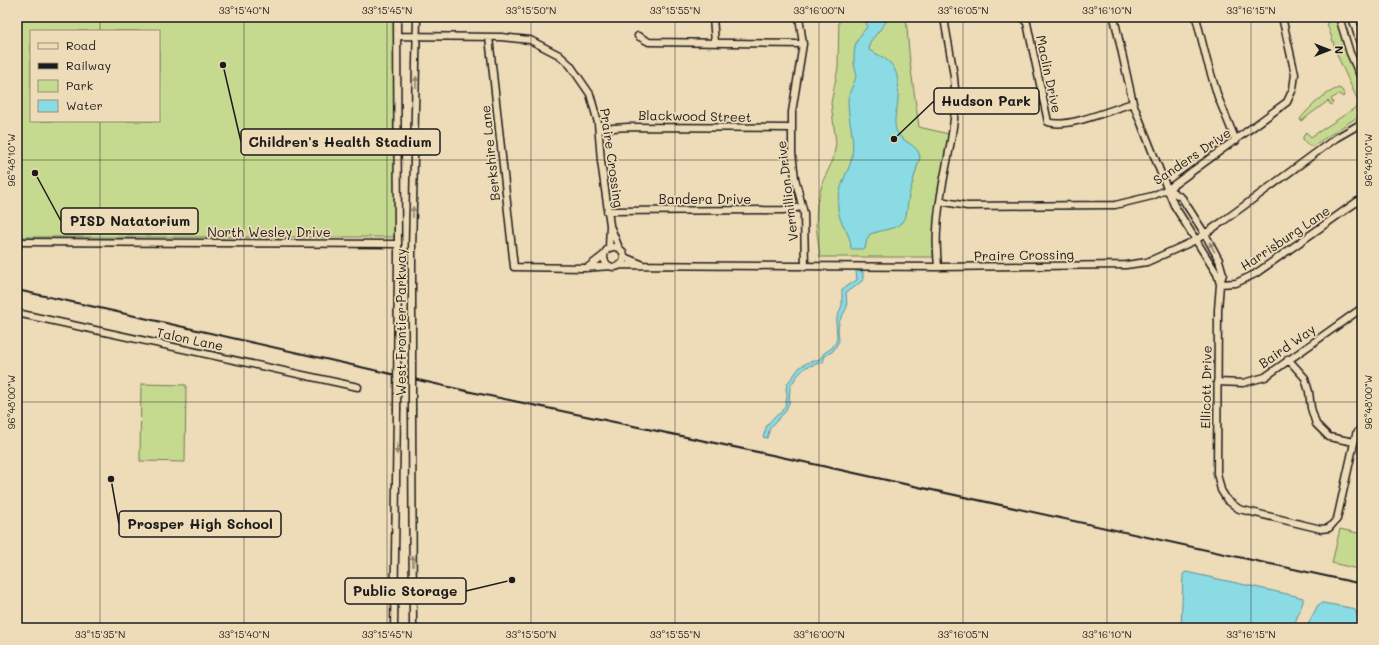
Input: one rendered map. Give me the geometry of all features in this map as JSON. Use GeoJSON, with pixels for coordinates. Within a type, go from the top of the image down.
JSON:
{"type":"FeatureCollection","features":[{"type":"Feature","properties":{"kind":"street","name":"West Frontier Parkway"},"geometry":{"type":"LineString","coordinates":[[394,628],[398,247],[397,17]]}},
{"type":"Feature","properties":{"kind":"street","name":"West Frontier Parkway"},"geometry":{"type":"LineString","coordinates":[[413,628],[412,251],[417,17]]}},
{"type":"Feature","properties":{"kind":"street"},"geometry":{"type":"LineString","coordinates":[[713,17],[715,43]]}},
{"type":"Feature","properties":{"kind":"street","name":"Vermillion Drive"},"geometry":{"type":"LineString","coordinates":[[799,17],[803,44],[795,91],[792,128],[793,165],[804,220],[805,267]]}},
{"type":"Feature","properties":{"kind":"street"},"geometry":{"type":"LineString","coordinates":[[938,267],[937,230],[940,201],[953,135],[955,106],[954,81],[944,17]]}},
{"type":"Feature","properties":{"kind":"street","name":"Maclin Drive"},"geometry":{"type":"LineString","coordinates":[[1022,17],[1027,24],[1048,122],[1055,124],[1070,123],[1133,103]]}},
{"type":"Feature","properties":{"kind":"street","name":"Ellicott Drive"},"geometry":{"type":"LineString","coordinates":[[1114,17],[1133,103],[1174,205],[1217,274],[1220,284]]}},
{"type":"Feature","properties":{"kind":"street"},"geometry":{"type":"LineString","coordinates":[[1196,17],[1218,97],[1236,141]]}},
{"type":"Feature","properties":{"kind":"street","name":"Sanders Drive"},"geometry":{"type":"LineString","coordinates":[[940,201],[967,206],[1115,205],[1152,196],[1168,189],[1236,141],[1287,102],[1293,89],[1295,74],[1282,17]]}},
{"type":"Feature","properties":{"kind":"street"},"geometry":{"type":"LineString","coordinates":[[1339,17],[1350,53],[1362,80]]}},
{"type":"Feature","properties":{"kind":"street"},"geometry":{"type":"LineString","coordinates":[[1352,17],[1362,50]]}},
{"type":"Feature","properties":{"kind":"street","name":"Praire Crossing"},"geometry":{"type":"LineString","coordinates":[[397,36],[488,36],[514,38],[530,40],[559,55],[576,73],[590,94],[596,111],[607,211],[610,225],[619,248]]}},
{"type":"Feature","properties":{"kind":"street","name":"Berkshire Lane"},"geometry":{"type":"LineString","coordinates":[[488,36],[514,267],[586,268]]}},
{"type":"Feature","properties":{"kind":"street"},"geometry":{"type":"LineString","coordinates":[[638,36],[650,42],[803,44]]}},
{"type":"Feature","properties":{"kind":"street","name":"Praire Crossing"},"geometry":{"type":"LineString","coordinates":[[619,265],[938,267],[1126,265],[1147,262],[1196,240],[1336,138],[1362,122]]}},
{"type":"Feature","properties":{"kind":"street","name":"Blackwood Street"},"geometry":{"type":"LineString","coordinates":[[599,129],[628,127],[792,128]]}},
{"type":"Feature","properties":{"kind":"street","name":"Ellicott Drive"},"geometry":{"type":"LineString","coordinates":[[1168,189],[1182,198],[1205,234],[1219,260],[1223,274],[1220,284],[1218,310],[1217,473],[1221,490],[1227,500],[1239,509],[1321,530],[1329,528],[1336,519],[1354,442]]}},
{"type":"Feature","properties":{"kind":"street","name":"Harrisburg Lane"},"geometry":{"type":"LineString","coordinates":[[1220,284],[1236,283],[1255,274],[1360,203]]}},
{"type":"Feature","properties":{"kind":"street","name":"Bandera Drive"},"geometry":{"type":"LineString","coordinates":[[607,211],[783,210],[802,207]]}},
{"type":"Feature","properties":{"kind":"street","name":"Praire Crossing"},"geometry":{"type":"LineString","coordinates":[[609,248],[610,225]]}},
{"type":"Feature","properties":{"kind":"street","name":"North Wesley Drive"},"geometry":{"type":"LineString","coordinates":[[20,242],[398,247]]}},
{"type":"Feature","properties":{"kind":"street"},"geometry":{"type":"LineString","coordinates":[[616,247],[623,252],[624,257],[619,265],[613,267],[586,268],[604,255],[609,248],[616,247]]}},
{"type":"Feature","properties":{"kind":"street"},"geometry":{"type":"LineString","coordinates":[[604,255],[605,262],[610,266]]}},
{"type":"Feature","properties":{"kind":"street","name":"Praire Crossing"},"geometry":{"type":"LineString","coordinates":[[624,257],[644,265]]}},
{"type":"Feature","properties":{"kind":"street","name":"Baird Way"},"geometry":{"type":"LineString","coordinates":[[1217,382],[1243,382],[1265,376],[1362,308]]}},
{"type":"Feature","properties":{"kind":"street","name":"Talon Lane"},"geometry":{"type":"LineString","coordinates":[[17,313],[358,388]]}},
{"type":"Feature","properties":{"kind":"street"},"geometry":{"type":"LineString","coordinates":[[1288,359],[1305,378],[1310,392],[1311,408],[1316,424],[1329,437],[1354,442],[1356,434],[1362,427]]}},
{"type":"Feature","properties":{"kind":"green space"},"geometry":{"type":"Polygon","coordinates":[[[17,17],[397,17],[396,237],[17,237],[17,17]]]}},
{"type":"Feature","properties":{"kind":"green space"},"geometry":{"type":"Polygon","coordinates":[[[839,17],[906,17],[910,63],[919,127],[953,135],[935,218],[933,257],[820,257],[816,225],[817,204],[823,181],[833,160],[836,143],[831,103],[838,68],[839,17]]]}},
{"type":"Feature","properties":{"kind":"green space"},"geometry":{"type":"Polygon","coordinates":[[[1325,17],[1336,17],[1347,54],[1362,86],[1362,114],[1313,146],[1309,146],[1303,139],[1306,132],[1311,137],[1358,106],[1359,103],[1338,57],[1325,17]]]}},
{"type":"Feature","properties":{"kind":"green space"},"geometry":{"type":"Polygon","coordinates":[[[1339,88],[1344,94],[1343,97],[1339,94],[1331,99],[1333,103],[1331,105],[1328,101],[1301,121],[1300,119],[1318,101],[1328,93],[1339,88]]]}},
{"type":"Feature","properties":{"kind":"green space"},"geometry":{"type":"Polygon","coordinates":[[[141,384],[186,385],[185,462],[140,461],[141,384]]]}},
{"type":"Feature","properties":{"kind":"green space"},"geometry":{"type":"Polygon","coordinates":[[[1340,529],[1362,534],[1362,570],[1332,563],[1340,529]]]}},
{"type":"Feature","properties":{"kind":"water"},"geometry":{"type":"Polygon","coordinates":[[[865,17],[890,17],[870,42],[869,50],[886,59],[895,71],[898,83],[898,102],[895,119],[896,130],[902,138],[919,152],[920,157],[909,195],[906,216],[901,223],[896,227],[870,234],[867,239],[865,249],[851,249],[849,237],[840,219],[838,205],[841,188],[852,156],[853,142],[848,98],[856,74],[854,63],[855,47],[860,36],[867,27],[865,17]]]}},
{"type":"Feature","properties":{"kind":"water"},"geometry":{"type":"Polygon","coordinates":[[[856,271],[863,272],[863,280],[846,292],[847,307],[839,322],[839,341],[833,351],[825,356],[823,362],[806,367],[797,376],[790,387],[789,403],[785,412],[770,428],[767,438],[763,437],[767,425],[775,416],[781,413],[785,406],[787,384],[800,367],[820,359],[836,342],[836,321],[842,305],[842,289],[857,280],[856,271]]]}},
{"type":"Feature","properties":{"kind":"water"},"geometry":{"type":"Polygon","coordinates":[[[1186,572],[1296,596],[1303,598],[1303,602],[1293,628],[1181,628],[1183,574],[1186,572]]]}},
{"type":"Feature","properties":{"kind":"water"},"geometry":{"type":"Polygon","coordinates":[[[1323,603],[1351,608],[1356,611],[1359,628],[1306,628],[1318,605],[1323,603]]]}},
{"type":"Feature","properties":{"kind":"railway"},"geometry":{"type":"LineString","coordinates":[[17,290],[471,392],[772,455],[1362,584]]}},
{"type":"Feature","properties":{"kind":"place","name":"Children's Health Stadium"},"geometry":{"type":"Point","coordinates":[223,65]}},
{"type":"Feature","properties":{"kind":"place","name":"Hudson Park"},"geometry":{"type":"Point","coordinates":[894,139]}},
{"type":"Feature","properties":{"kind":"place","name":"PISD Natatorium"},"geometry":{"type":"Point","coordinates":[35,173]}},
{"type":"Feature","properties":{"kind":"place","name":"Prosper High School"},"geometry":{"type":"Point","coordinates":[111,479]}},
{"type":"Feature","properties":{"kind":"place","name":"Public Storage"},"geometry":{"type":"Point","coordinates":[512,580]}}]}
